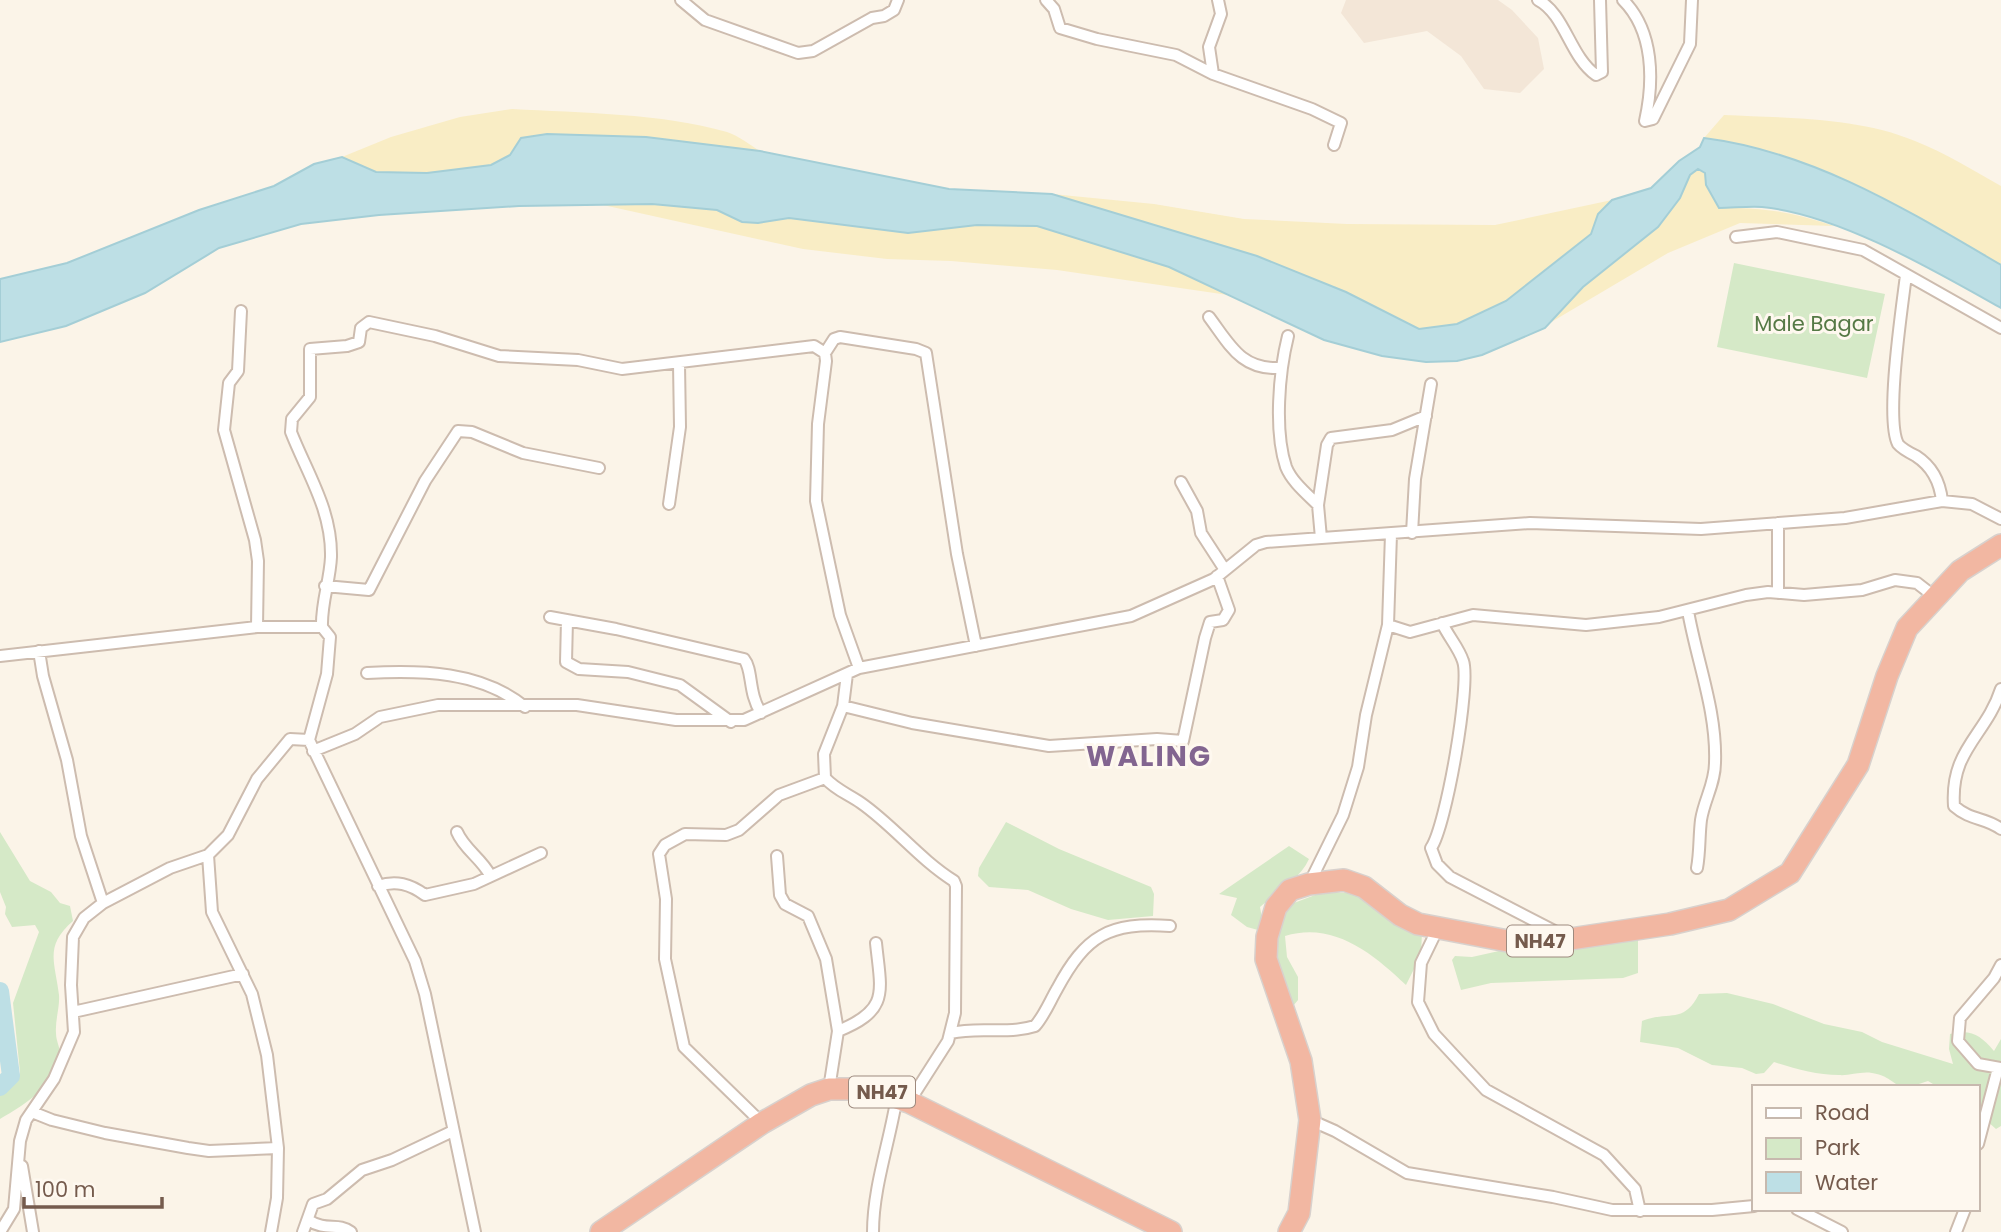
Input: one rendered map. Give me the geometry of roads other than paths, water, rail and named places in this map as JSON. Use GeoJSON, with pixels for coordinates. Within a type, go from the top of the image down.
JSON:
{"type":"FeatureCollection","features":[{"type":"Feature","properties":{"kind":"highway","name":"NH47"},"geometry":{"type":"LineString","coordinates":[[1290,1232],[1299,1213],[1310,1120],[1301,1061],[1266,959],[1267,937],[1276,907],[1290,890],[1309,884],[1344,880],[1364,887],[1399,915],[1418,924],[1513,942],[1570,939],[1670,924],[1729,910],[1790,873],[1858,765],[1887,676],[1908,628],[1960,571],[2001,545]]}},
{"type":"Feature","properties":{"kind":"highway","name":"NH47"},"geometry":{"type":"LineString","coordinates":[[601,1232],[762,1123],[811,1095],[829,1089],[869,1089],[903,1099],[1171,1232]]}},
{"type":"Feature","properties":{"kind":"street"},"geometry":{"type":"LineString","coordinates":[[681,0],[705,20],[798,53],[813,51],[872,18],[884,16],[894,10],[898,0]]}},
{"type":"Feature","properties":{"kind":"street"},"geometry":{"type":"LineString","coordinates":[[1046,0],[1054,9],[1060,27],[1097,39],[1175,55],[1213,74],[1311,109],[1341,124],[1334,145]]}},
{"type":"Feature","properties":{"kind":"street"},"geometry":{"type":"LineString","coordinates":[[1213,74],[1209,47],[1221,14],[1217,0]]}},
{"type":"Feature","properties":{"kind":"street"},"geometry":{"type":"LineString","coordinates":[[1538,0],[1551,7],[1574,52],[1597,75],[1602,72],[1600,0]]}},
{"type":"Feature","properties":{"kind":"street"},"geometry":{"type":"LineString","coordinates":[[1623,0],[1639,20],[1645,37],[1652,89],[1645,121],[1653,119],[1690,44],[1692,0]]}},
{"type":"Feature","properties":{"kind":"street"},"geometry":{"type":"LineString","coordinates":[[1736,237],[1777,232],[1828,240],[1863,250],[2001,328]]}},
{"type":"Feature","properties":{"kind":"street"},"geometry":{"type":"LineString","coordinates":[[1906,275],[1898,347],[1894,429],[1901,447],[1921,460],[1940,481],[1942,501]]}},
{"type":"Feature","properties":{"kind":"street"},"geometry":{"type":"LineString","coordinates":[[241,311],[238,371],[227,392],[224,430],[255,540],[258,561],[257,628]]}},
{"type":"Feature","properties":{"kind":"street"},"geometry":{"type":"LineString","coordinates":[[1209,317],[1247,363],[1264,368],[1280,368]]}},
{"type":"Feature","properties":{"kind":"street"},"geometry":{"type":"LineString","coordinates":[[475,1232],[415,961],[309,740],[327,674],[330,637],[322,627],[331,557],[322,500],[291,432],[292,419],[310,397],[310,349],[359,342],[361,328],[369,322],[435,336],[499,356],[578,360],[622,369],[679,364],[782,348],[814,346],[825,353]]}},
{"type":"Feature","properties":{"kind":"street"},"geometry":{"type":"LineString","coordinates":[[1288,336],[1280,368],[1282,436],[1287,469],[1318,505]]}},
{"type":"Feature","properties":{"kind":"street"},"geometry":{"type":"LineString","coordinates":[[859,668],[840,615],[816,500],[818,424],[825,353],[834,339],[840,337],[916,349],[926,353],[955,544],[976,646]]}},
{"type":"Feature","properties":{"kind":"street"},"geometry":{"type":"LineString","coordinates":[[669,503],[680,427],[679,364]]}},
{"type":"Feature","properties":{"kind":"street"},"geometry":{"type":"LineString","coordinates":[[1412,533],[1415,479],[1431,384]]}},
{"type":"Feature","properties":{"kind":"street"},"geometry":{"type":"LineString","coordinates":[[1321,538],[1318,505],[1327,445],[1331,438],[1392,430],[1426,416]]}},
{"type":"Feature","properties":{"kind":"street"},"geometry":{"type":"LineString","coordinates":[[326,586],[369,590],[425,481],[458,431],[472,432],[532,455],[599,468]]}},
{"type":"Feature","properties":{"kind":"street"},"geometry":{"type":"LineString","coordinates":[[843,706],[931,726],[1049,746],[1157,739],[1183,741],[1210,622],[1223,620],[1229,610],[1221,573],[1201,533],[1197,511],[1181,482]]}},
{"type":"Feature","properties":{"kind":"street"},"geometry":{"type":"LineString","coordinates":[[313,751],[355,734],[380,717],[407,709],[438,705],[583,706],[625,715],[731,722],[761,713],[859,668],[1131,616],[1196,589],[1261,543],[1530,523],[1700,529],[1845,518],[1942,501],[1972,503],[2001,519]]}},
{"type":"Feature","properties":{"kind":"street"},"geometry":{"type":"LineString","coordinates":[[1777,523],[1778,593]]}},
{"type":"Feature","properties":{"kind":"street"},"geometry":{"type":"LineString","coordinates":[[1309,884],[1343,815],[1354,779],[1388,625],[1391,534]]}},
{"type":"Feature","properties":{"kind":"street"},"geometry":{"type":"LineString","coordinates":[[1388,625],[1410,632],[1473,615],[1586,625],[1688,611],[1746,595],[1804,595],[1862,590],[1906,580],[1935,597]]}},
{"type":"Feature","properties":{"kind":"street"},"geometry":{"type":"LineString","coordinates":[[1688,611],[1695,650],[1708,688],[1716,762],[1712,792],[1701,821],[1696,868]]}},
{"type":"Feature","properties":{"kind":"street"},"geometry":{"type":"LineString","coordinates":[[550,617],[744,659],[749,666],[753,700],[761,713]]}},
{"type":"Feature","properties":{"kind":"street"},"geometry":{"type":"LineString","coordinates":[[567,620],[566,662],[579,668],[628,672],[680,685],[731,722]]}},
{"type":"Feature","properties":{"kind":"street"},"geometry":{"type":"LineString","coordinates":[[1442,623],[1464,663],[1463,700],[1451,789],[1439,837],[1431,848],[1432,857],[1450,877],[1570,939]]}},
{"type":"Feature","properties":{"kind":"street"},"geometry":{"type":"LineString","coordinates":[[0,656],[257,628],[322,627]]}},
{"type":"Feature","properties":{"kind":"street"},"geometry":{"type":"LineString","coordinates":[[40,651],[43,676],[67,760],[81,836],[103,903]]}},
{"type":"Feature","properties":{"kind":"street"},"geometry":{"type":"LineString","coordinates":[[367,673],[429,671],[491,685],[525,706]]}},
{"type":"Feature","properties":{"kind":"street"},"geometry":{"type":"LineString","coordinates":[[847,674],[843,706],[824,754],[825,778],[834,789],[862,804],[920,856],[954,881],[955,1013],[951,1033],[903,1099],[873,1205],[873,1232]]}},
{"type":"Feature","properties":{"kind":"street"},"geometry":{"type":"LineString","coordinates":[[2001,690],[1963,754],[1952,781],[1954,806],[1974,820],[1991,822],[2001,830]]}},
{"type":"Feature","properties":{"kind":"street"},"geometry":{"type":"LineString","coordinates":[[0,1232],[14,1209],[20,1141],[32,1112],[54,1079],[75,1032],[72,937],[84,919],[103,903],[170,868],[208,855],[228,835],[257,779],[282,747],[290,739],[309,740]]}},
{"type":"Feature","properties":{"kind":"street"},"geometry":{"type":"LineString","coordinates":[[762,1123],[684,1047],[665,959],[666,899],[659,855],[665,845],[685,834],[726,835],[739,830],[779,794],[825,778]]}},
{"type":"Feature","properties":{"kind":"street"},"geometry":{"type":"LineString","coordinates":[[457,832],[464,844],[479,856],[490,875]]}},
{"type":"Feature","properties":{"kind":"street"},"geometry":{"type":"LineString","coordinates":[[378,886],[398,883],[413,887],[425,895],[474,884],[541,853]]}},
{"type":"Feature","properties":{"kind":"street"},"geometry":{"type":"LineString","coordinates":[[208,855],[212,912],[253,994],[267,1055],[278,1148],[277,1198],[271,1232]]}},
{"type":"Feature","properties":{"kind":"street"},"geometry":{"type":"LineString","coordinates":[[777,856],[780,895],[785,904],[808,916],[826,959],[838,1031],[829,1089]]}},
{"type":"Feature","properties":{"kind":"street"},"geometry":{"type":"LineString","coordinates":[[951,1033],[979,1028],[1012,1031],[1035,1026],[1071,963],[1087,945],[1130,924],[1170,926]]}},
{"type":"Feature","properties":{"kind":"street"},"geometry":{"type":"LineString","coordinates":[[1438,928],[1421,963],[1418,1002],[1434,1034],[1486,1090],[1604,1155],[1635,1189],[1640,1211]]}},
{"type":"Feature","properties":{"kind":"street"},"geometry":{"type":"LineString","coordinates":[[838,1031],[868,1016],[880,996],[876,943]]}},
{"type":"Feature","properties":{"kind":"street"},"geometry":{"type":"LineString","coordinates":[[1980,1137],[2000,1068],[1978,1064],[1958,1041],[1960,1018],[1994,978],[2001,964]]}},
{"type":"Feature","properties":{"kind":"street"},"geometry":{"type":"LineString","coordinates":[[73,1012],[243,974]]}},
{"type":"Feature","properties":{"kind":"street"},"geometry":{"type":"LineString","coordinates":[[32,1112],[52,1120],[105,1133],[198,1150],[278,1148]]}},
{"type":"Feature","properties":{"kind":"street"},"geometry":{"type":"LineString","coordinates":[[1310,1120],[1335,1131],[1407,1173],[1553,1197],[1612,1210],[1752,1206]]}},
{"type":"Feature","properties":{"kind":"street"},"geometry":{"type":"LineString","coordinates":[[303,1232],[313,1204],[327,1199],[362,1170],[391,1160],[453,1131]]}},
{"type":"Feature","properties":{"kind":"street"},"geometry":{"type":"LineString","coordinates":[[20,1156],[33,1232]]}},
{"type":"Feature","properties":{"kind":"street"},"geometry":{"type":"LineString","coordinates":[[1801,1211],[1842,1232]]}},
{"type":"Feature","properties":{"kind":"street"},"geometry":{"type":"LineString","coordinates":[[1958,1229],[1964,1211]]}},
{"type":"Feature","properties":{"kind":"street"},"geometry":{"type":"LineString","coordinates":[[308,1220],[319,1228],[345,1228],[351,1232]]}},
{"type":"Feature","properties":{"kind":"water"},"geometry":{"type":"Polygon","coordinates":[[[547,134],[646,137],[760,151],[949,189],[1052,194],[1257,256],[1346,292],[1419,329],[1457,324],[1506,301],[1591,234],[1598,214],[1612,200],[1651,188],[1679,161],[1700,147],[1704,138],[1744,145],[1822,170],[1895,204],[1930,224],[2001,265],[2001,308],[1854,232],[1791,212],[1762,207],[1719,208],[1706,185],[1705,173],[1698,169],[1690,175],[1680,198],[1658,227],[1583,287],[1545,328],[1482,355],[1457,361],[1426,362],[1382,356],[1324,340],[1169,267],[1037,226],[977,225],[908,233],[789,218],[758,223],[742,222],[717,210],[652,204],[519,206],[379,215],[301,224],[219,248],[145,293],[66,326],[0,342],[0,279],[67,263],[199,210],[274,186],[314,164],[342,157],[376,172],[427,173],[491,165],[510,155],[521,138],[547,134]]]}},
{"type":"Feature","properties":{"kind":"waterway"},"geometry":{"type":"LineString","coordinates":[[0,991],[11,1076],[0,1087]]}},
{"type":"Feature","properties":{"kind":"district","name":"WALING"},"geometry":{"type":"Point","coordinates":[1149,756]}},
{"type":"Feature","properties":{"kind":"park label","name":"Male Bagar"},"geometry":{"type":"Point","coordinates":[1814,323]}}]}
